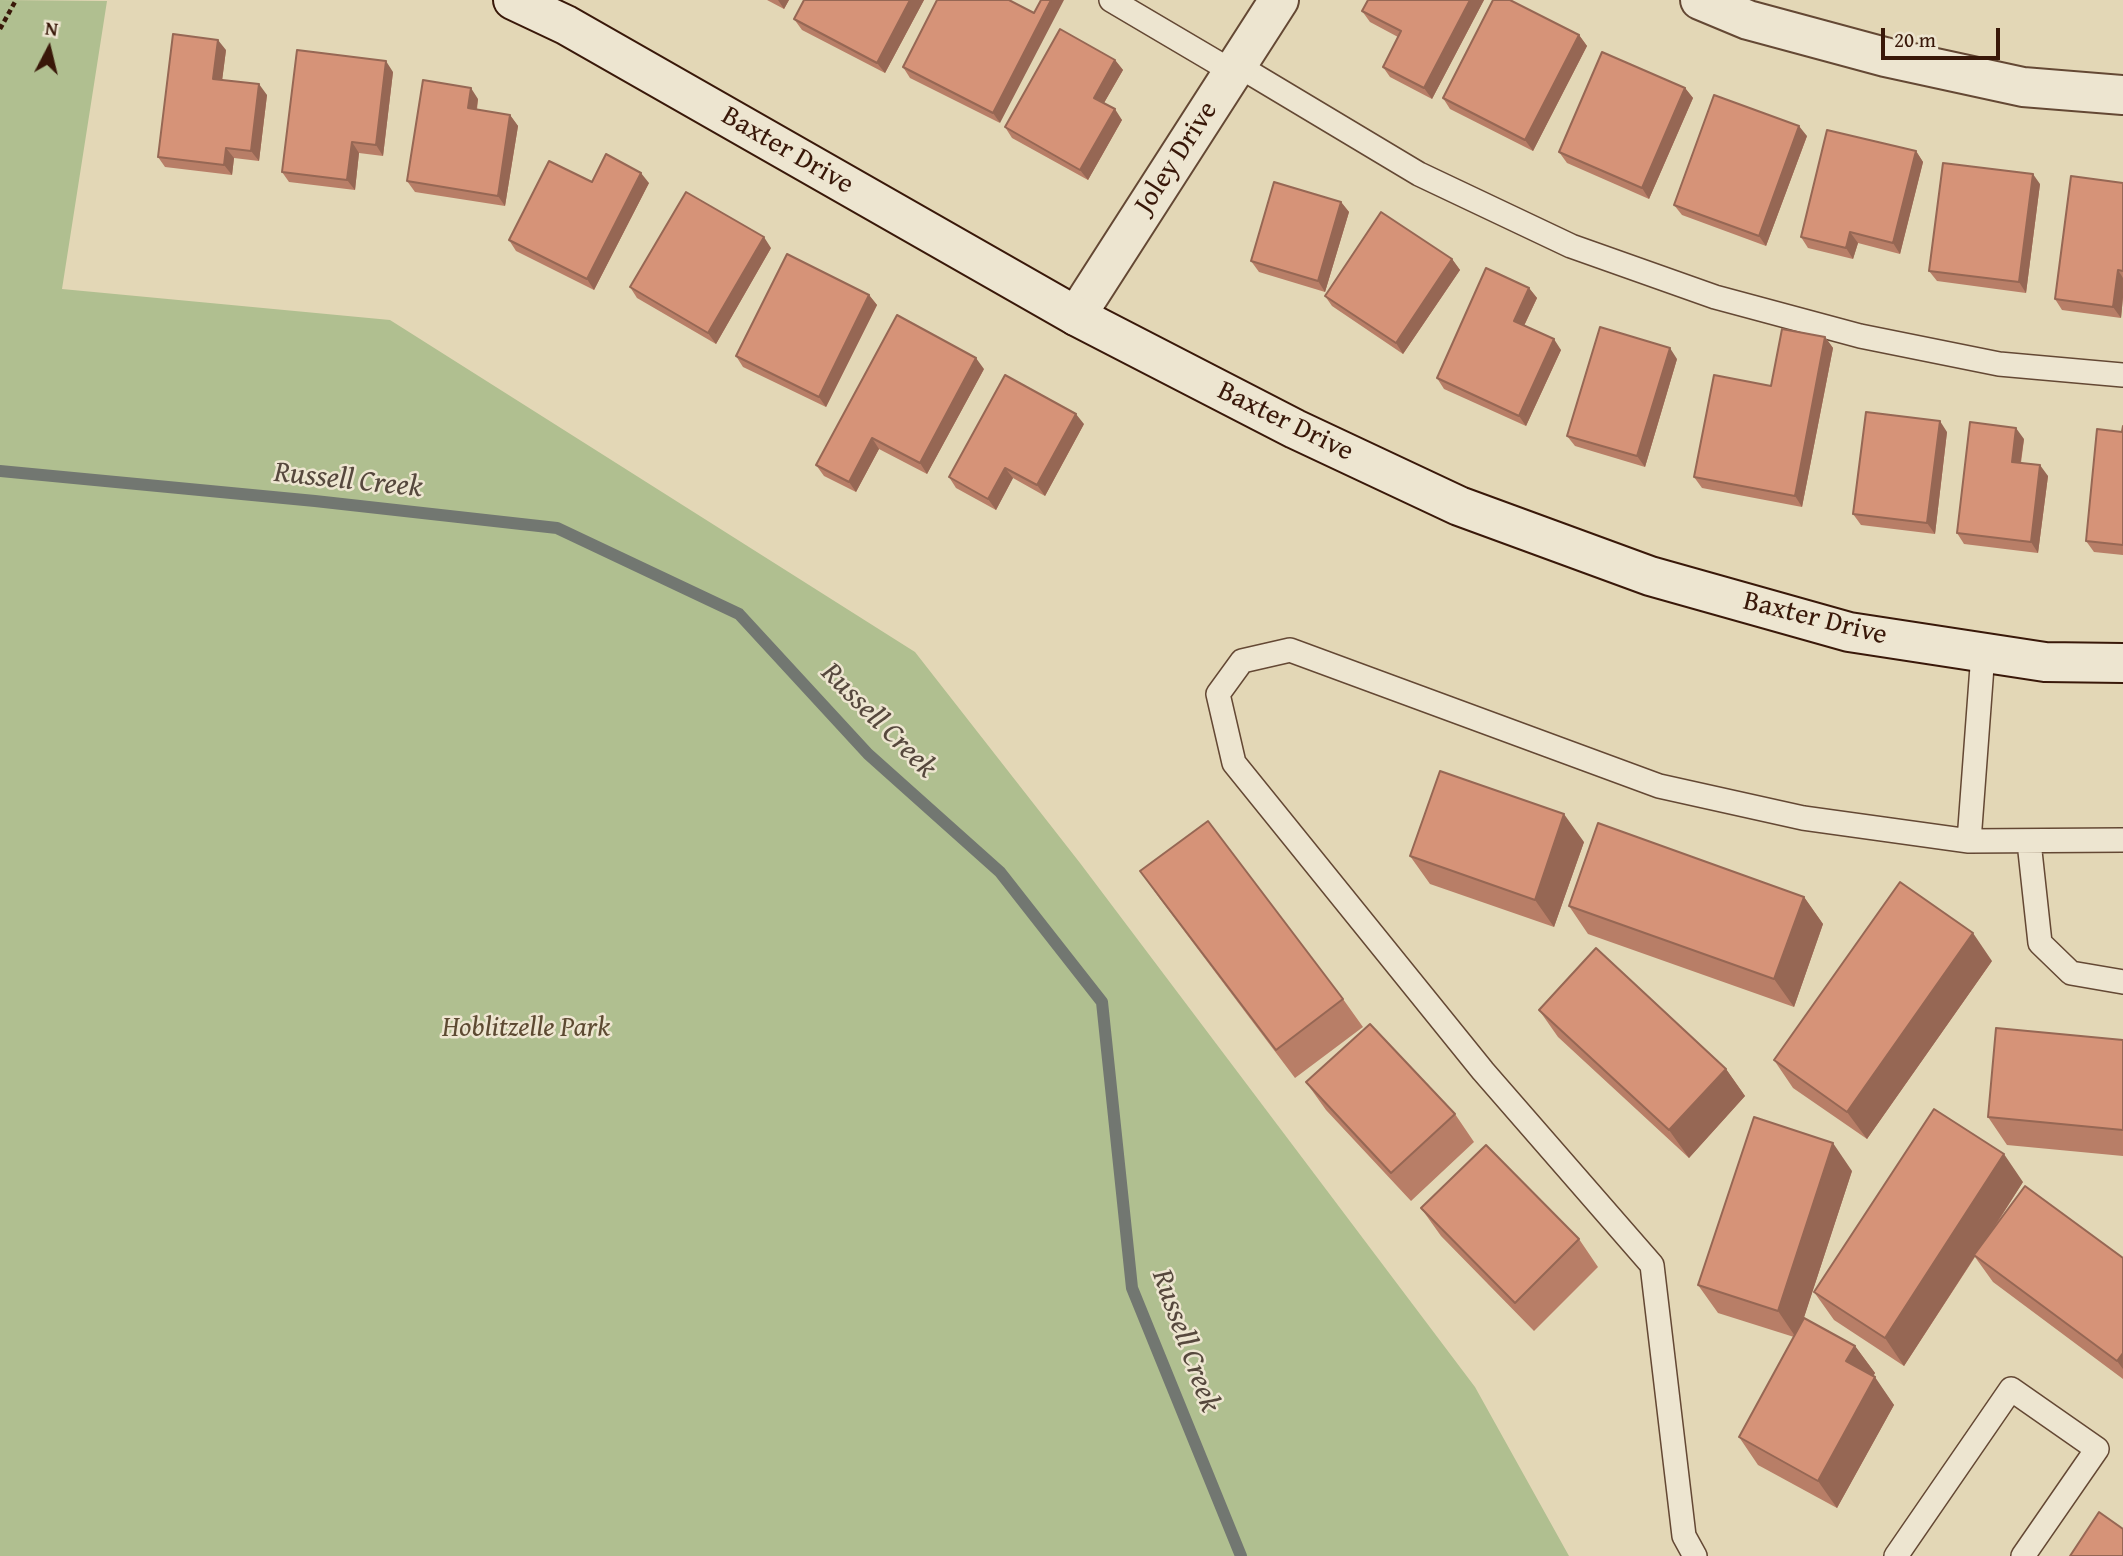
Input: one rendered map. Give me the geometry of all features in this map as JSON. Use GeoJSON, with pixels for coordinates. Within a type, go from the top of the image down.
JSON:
{"type":"FeatureCollection","features":[{"type":"Feature","properties":{"kind":"street","name":"Baxter Drive"},"geometry":{"type":"LineString","coordinates":[[513,0],[566,25],[1076,316],[1295,429],[1459,506],[1650,576],[1849,632],[2045,662],[2123,663]]}},
{"type":"Feature","properties":{"kind":"street","name":"Joley Drive"},"geometry":{"type":"LineString","coordinates":[[1076,316],[1279,0]]}},
{"type":"Feature","properties":{"kind":"street"},"geometry":{"type":"LineString","coordinates":[[1700,0],[1748,20],[1885,57],[2023,87],[2123,95]]}},
{"type":"Feature","properties":{"kind":"lane"},"geometry":{"type":"LineString","coordinates":[[1111,0],[1419,174],[1571,246],[1715,298],[1860,336],[1999,364],[2123,375]]}},
{"type":"Feature","properties":{"kind":"lane"},"geometry":{"type":"LineString","coordinates":[[1695,1556],[1684,1536],[1652,1265],[1483,1071],[1234,763],[1218,694],[1242,661],[1290,650],[1659,786],[1803,818],[1969,841],[2123,840]]}},
{"type":"Feature","properties":{"kind":"lane"},"geometry":{"type":"LineString","coordinates":[[1969,841],[1983,653]]}},
{"type":"Feature","properties":{"kind":"lane"},"geometry":{"type":"LineString","coordinates":[[2029,842],[2040,943],[2071,973],[2123,982]]}},
{"type":"Feature","properties":{"kind":"lane"},"geometry":{"type":"LineString","coordinates":[[1896,1556],[2011,1390],[2097,1449],[2023,1556]]}},
{"type":"Feature","properties":{"kind":"path"},"geometry":{"type":"LineString","coordinates":[[0,29],[16,0]]}},
{"type":"Feature","properties":{"kind":"green space","name":"Hoblitzelle Park"},"geometry":{"type":"Polygon","coordinates":[[[0,0],[107,1],[62,289],[390,320],[915,652],[1080,863],[1475,1387],[1569,1556],[0,1556],[0,0]]]}},
{"type":"Feature","properties":{"kind":"building"},"geometry":{"type":"Polygon","coordinates":[[[804,0],[910,0],[877,63],[794,19],[804,0]]]}},
{"type":"Feature","properties":{"kind":"building"},"geometry":{"type":"Polygon","coordinates":[[[937,0],[1009,0],[1034,13],[1041,0],[1051,0],[993,113],[903,67],[937,0]]]}},
{"type":"Feature","properties":{"kind":"building"},"geometry":{"type":"Polygon","coordinates":[[[1368,0],[1470,0],[1424,88],[1383,67],[1401,31],[1362,11],[1368,0]]]}},
{"type":"Feature","properties":{"kind":"building"},"geometry":{"type":"Polygon","coordinates":[[[1493,0],[1510,0],[1579,35],[1525,140],[1443,98],[1493,0]]]}},
{"type":"Feature","properties":{"kind":"building"},"geometry":{"type":"Polygon","coordinates":[[[1060,29],[1115,60],[1094,98],[1115,109],[1080,170],[1005,127],[1060,29]]]}},
{"type":"Feature","properties":{"kind":"building"},"geometry":{"type":"Polygon","coordinates":[[[173,34],[218,40],[213,79],[259,84],[251,151],[226,148],[224,165],[158,157],[173,34]]]}},
{"type":"Feature","properties":{"kind":"building"},"geometry":{"type":"Polygon","coordinates":[[[297,50],[386,61],[376,145],[352,142],[347,180],[282,172],[297,50]]]}},
{"type":"Feature","properties":{"kind":"building"},"geometry":{"type":"Polygon","coordinates":[[[1602,52],[1685,88],[1642,188],[1559,152],[1602,52]]]}},
{"type":"Feature","properties":{"kind":"building"},"geometry":{"type":"Polygon","coordinates":[[[423,80],[471,88],[468,108],[510,115],[498,196],[407,181],[423,80]]]}},
{"type":"Feature","properties":{"kind":"building"},"geometry":{"type":"Polygon","coordinates":[[[1714,95],[1799,126],[1759,236],[1674,205],[1714,95]]]}},
{"type":"Feature","properties":{"kind":"building"},"geometry":{"type":"Polygon","coordinates":[[[1827,130],[1916,151],[1893,243],[1850,232],[1846,248],[1801,237],[1827,130]]]}},
{"type":"Feature","properties":{"kind":"building"},"geometry":{"type":"Polygon","coordinates":[[[606,154],[641,173],[587,279],[509,240],[549,161],[592,182],[606,154]]]}},
{"type":"Feature","properties":{"kind":"building"},"geometry":{"type":"Polygon","coordinates":[[[1943,163],[2033,174],[2019,282],[1929,271],[1943,163]]]}},
{"type":"Feature","properties":{"kind":"building"},"geometry":{"type":"Polygon","coordinates":[[[2071,176],[2123,183],[2123,271],[2118,270],[2113,307],[2055,299],[2071,176]]]}},
{"type":"Feature","properties":{"kind":"building"},"geometry":{"type":"Polygon","coordinates":[[[1274,182],[1341,202],[1318,281],[1251,261],[1274,182]]]}},
{"type":"Feature","properties":{"kind":"building"},"geometry":{"type":"Polygon","coordinates":[[[686,192],[764,237],[708,333],[630,287],[686,192]]]}},
{"type":"Feature","properties":{"kind":"building"},"geometry":{"type":"Polygon","coordinates":[[[1381,212],[1452,259],[1396,343],[1325,296],[1381,212]]]}},
{"type":"Feature","properties":{"kind":"building"},"geometry":{"type":"Polygon","coordinates":[[[787,254],[869,295],[819,397],[736,356],[787,254]]]}},
{"type":"Feature","properties":{"kind":"building"},"geometry":{"type":"Polygon","coordinates":[[[1486,268],[1529,288],[1514,321],[1554,339],[1519,416],[1437,378],[1486,268]]]}},
{"type":"Feature","properties":{"kind":"building"},"geometry":{"type":"Polygon","coordinates":[[[897,315],[976,358],[920,463],[872,438],[849,482],[816,465],[897,315]]]}},
{"type":"Feature","properties":{"kind":"building"},"geometry":{"type":"Polygon","coordinates":[[[1600,327],[1670,348],[1637,456],[1567,436],[1600,327]]]}},
{"type":"Feature","properties":{"kind":"building"},"geometry":{"type":"Polygon","coordinates":[[[1782,329],[1825,337],[1795,496],[1694,477],[1714,375],[1771,386],[1782,329]]]}},
{"type":"Feature","properties":{"kind":"building"},"geometry":{"type":"Polygon","coordinates":[[[1005,375],[1076,414],[1037,485],[1005,468],[988,499],[949,477],[1005,375]]]}},
{"type":"Feature","properties":{"kind":"building"},"geometry":{"type":"Polygon","coordinates":[[[1866,412],[1940,421],[1927,523],[1853,514],[1866,412]]]}},
{"type":"Feature","properties":{"kind":"building"},"geometry":{"type":"Polygon","coordinates":[[[1970,422],[2016,428],[2012,462],[2040,465],[2031,542],[1957,533],[1970,422]]]}},
{"type":"Feature","properties":{"kind":"building"},"geometry":{"type":"Polygon","coordinates":[[[2123,426],[2123,545],[2086,541],[2097,429],[2122,432],[2123,426]]]}},
{"type":"Feature","properties":{"kind":"building"},"geometry":{"type":"Polygon","coordinates":[[[1440,771],[1564,814],[1535,900],[1410,856],[1440,771]]]}},
{"type":"Feature","properties":{"kind":"building"},"geometry":{"type":"Polygon","coordinates":[[[1208,821],[1343,999],[1276,1050],[1140,871],[1208,821]]]}},
{"type":"Feature","properties":{"kind":"building"},"geometry":{"type":"Polygon","coordinates":[[[1598,823],[1804,897],[1774,979],[1569,906],[1598,823]]]}},
{"type":"Feature","properties":{"kind":"building"},"geometry":{"type":"Polygon","coordinates":[[[1900,882],[1973,933],[1847,1112],[1774,1060],[1900,882]]]}},
{"type":"Feature","properties":{"kind":"building"},"geometry":{"type":"Polygon","coordinates":[[[1596,948],[1726,1069],[1669,1130],[1539,1010],[1596,948]]]}},
{"type":"Feature","properties":{"kind":"building"},"geometry":{"type":"Polygon","coordinates":[[[1370,1024],[1455,1114],[1391,1173],[1306,1082],[1370,1024]]]}},
{"type":"Feature","properties":{"kind":"building"},"geometry":{"type":"Polygon","coordinates":[[[1996,1028],[2123,1040],[2123,1130],[1988,1117],[1996,1028]]]}},
{"type":"Feature","properties":{"kind":"building"},"geometry":{"type":"Polygon","coordinates":[[[1934,1109],[2004,1154],[1885,1338],[1814,1292],[1934,1109]]]}},
{"type":"Feature","properties":{"kind":"building"},"geometry":{"type":"Polygon","coordinates":[[[1754,1117],[1833,1143],[1778,1311],[1698,1285],[1754,1117]]]}},
{"type":"Feature","properties":{"kind":"building"},"geometry":{"type":"Polygon","coordinates":[[[1486,1145],[1579,1239],[1515,1303],[1421,1208],[1486,1145]]]}},
{"type":"Feature","properties":{"kind":"building"},"geometry":{"type":"Polygon","coordinates":[[[2025,1186],[2123,1258],[2123,1353],[2117,1361],[1974,1255],[2025,1186]]]}},
{"type":"Feature","properties":{"kind":"building"},"geometry":{"type":"Polygon","coordinates":[[[1804,1318],[1855,1346],[1846,1361],[1875,1377],[1818,1481],[1739,1437],[1804,1318]]]}},
{"type":"Feature","properties":{"kind":"building"},"geometry":{"type":"Polygon","coordinates":[[[2099,1512],[2123,1529],[2123,1556],[2070,1556],[2099,1512]]]}},
{"type":"Feature","properties":{"kind":"waterway","name":"Russell Creek"},"geometry":{"type":"LineString","coordinates":[[0,471],[315,501],[557,528],[739,614],[868,754],[1000,872],[1102,1002],[1132,1288],[1241,1556]]}}]}
